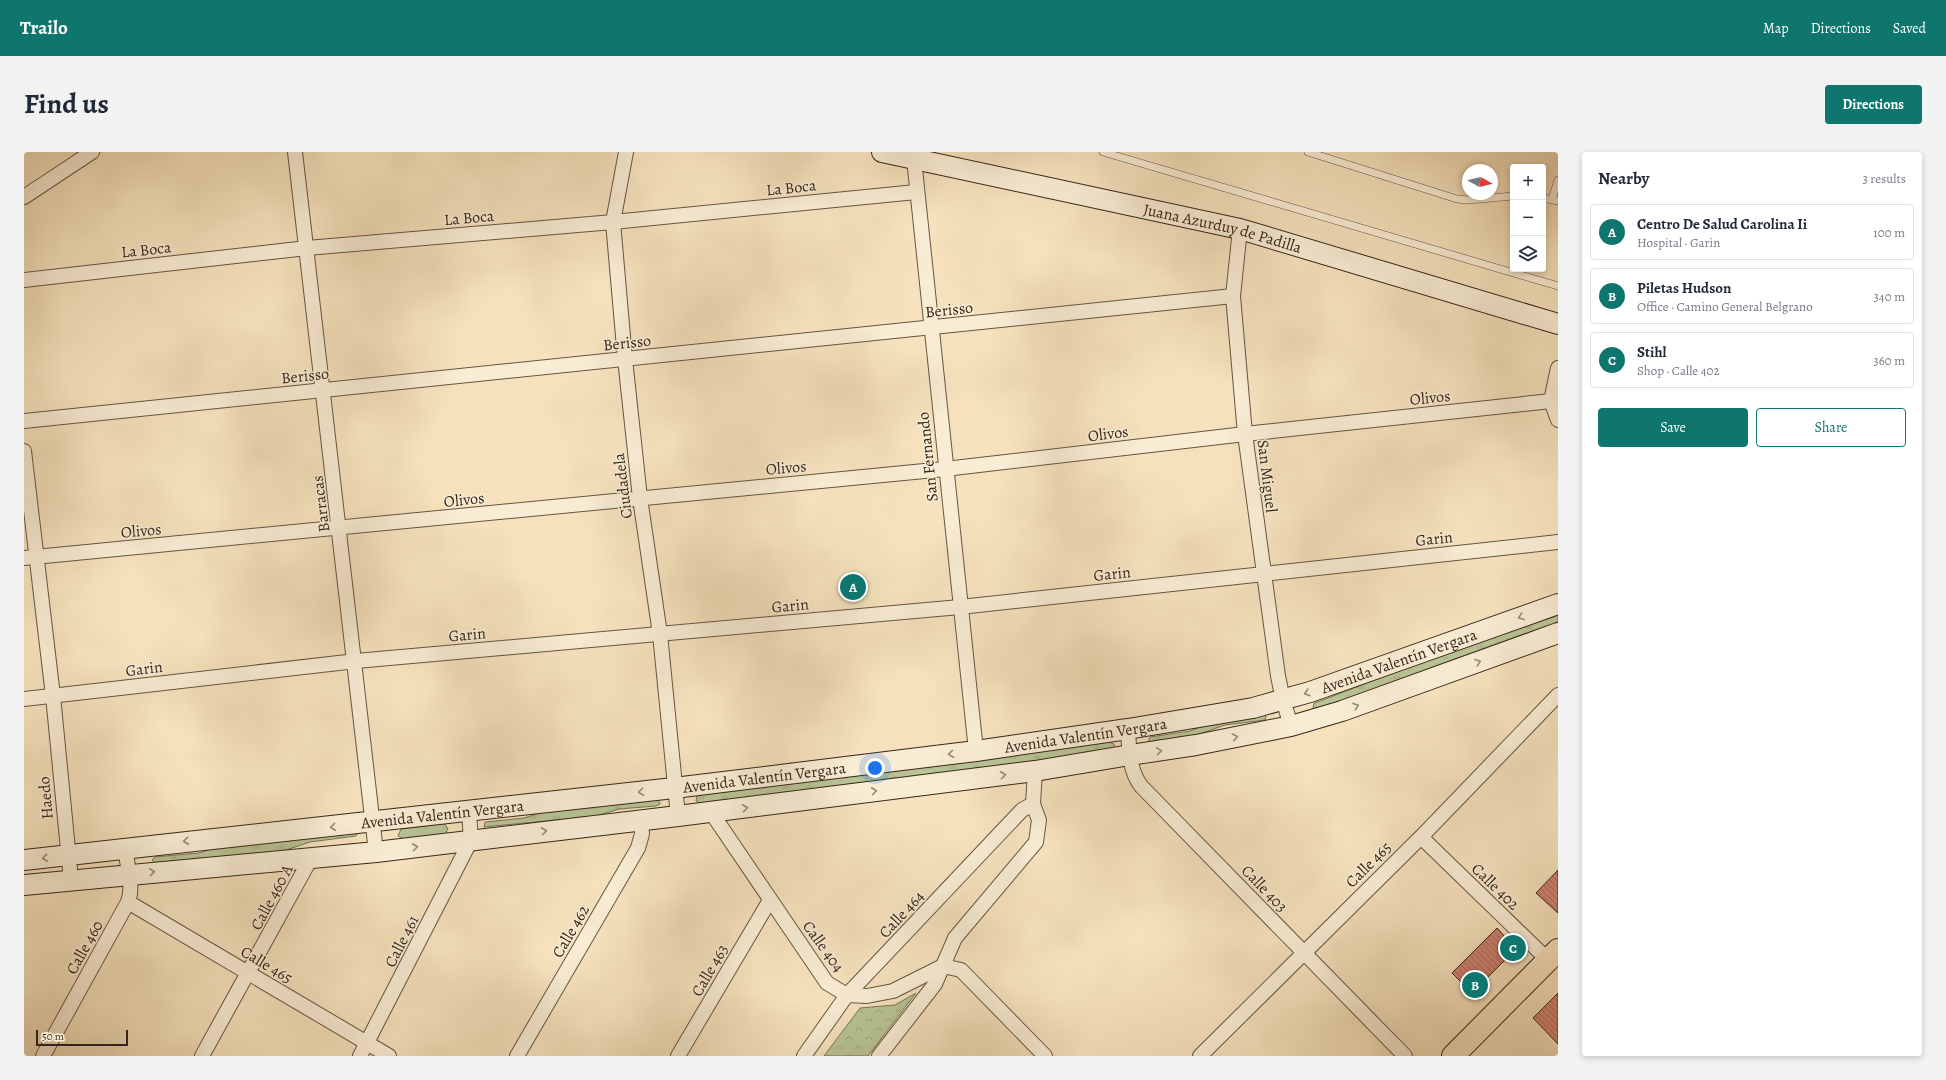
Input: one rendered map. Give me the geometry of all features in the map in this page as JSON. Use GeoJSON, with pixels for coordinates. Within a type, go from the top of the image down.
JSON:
{"type":"FeatureCollection","features":[{"type":"Feature","properties":{"kind":"main road"},"geometry":{"type":"LineString","coordinates":[[1463,1053],[1553,955]]}},
{"type":"Feature","properties":{"kind":"street"},"geometry":{"type":"LineString","coordinates":[[24,197],[92,152]]}},
{"type":"Feature","properties":{"kind":"street","name":"Barracas"},"geometry":{"type":"LineString","coordinates":[[296,152],[356,661],[376,852]]}},
{"type":"Feature","properties":{"kind":"street","name":"Ciudadela"},"geometry":{"type":"LineString","coordinates":[[626,152],[613,222],[625,359],[640,498],[660,634],[674,788],[678,816]]}},
{"type":"Feature","properties":{"kind":"street","name":"Juana Azurduy de Padilla"},"geometry":{"type":"LineString","coordinates":[[882,152],[1240,229],[1558,324]]}},
{"type":"Feature","properties":{"kind":"street","name":"San Fernando"},"geometry":{"type":"LineString","coordinates":[[914,159],[916,192],[976,751]]}},
{"type":"Feature","properties":{"kind":"street","name":"La Boca"},"geometry":{"type":"LineString","coordinates":[[24,280],[307,248],[613,222],[916,192]]}},
{"type":"Feature","properties":{"kind":"street","name":"San Miguel"},"geometry":{"type":"LineString","coordinates":[[1240,229],[1234,296],[1245,434],[1263,573],[1283,700],[1292,726]]}},
{"type":"Feature","properties":{"kind":"street","name":"Berisso"},"geometry":{"type":"LineString","coordinates":[[24,421],[1234,296]]}},
{"type":"Feature","properties":{"kind":"street"},"geometry":{"type":"LineString","coordinates":[[1558,368],[1551,401],[1558,420]]}},
{"type":"Feature","properties":{"kind":"street","name":"Olivos"},"geometry":{"type":"LineString","coordinates":[[30,557],[946,469],[1245,434],[1551,401]]}},
{"type":"Feature","properties":{"kind":"street","name":"Haedo"},"geometry":{"type":"LineString","coordinates":[[24,451],[30,557],[53,696],[71,880]]}},
{"type":"Feature","properties":{"kind":"street","name":"Garin"},"geometry":{"type":"LineString","coordinates":[[24,699],[356,661],[960,607],[1558,542]]}},
{"type":"Feature","properties":{"kind":"street","name":"Avenida Valentín Vergara"},"geometry":{"type":"LineString","coordinates":[[24,860],[469,812],[674,788],[976,751],[1128,729],[1253,708],[1283,700],[1310,692],[1558,604]]}},
{"type":"Feature","properties":{"kind":"street","name":"Avenida Valentín Vergara"},"geometry":{"type":"LineString","coordinates":[[24,885],[128,874],[376,852],[1035,771],[1130,755],[1196,746],[1292,726],[1342,711],[1558,633]]}},
{"type":"Feature","properties":{"kind":"street","name":"Calle 465"},"geometry":{"type":"LineString","coordinates":[[1200,1056],[1420,837],[1558,695]]}},
{"type":"Feature","properties":{"kind":"street","name":"Calle 403"},"geometry":{"type":"LineString","coordinates":[[1128,729],[1130,755],[1135,776],[1141,786],[1405,1056]]}},
{"type":"Feature","properties":{"kind":"street"},"geometry":{"type":"LineString","coordinates":[[879,1056],[935,984],[955,938],[1036,842],[1039,820],[1033,804],[1035,771]]}},
{"type":"Feature","properties":{"kind":"street","name":"Calle 464"},"geometry":{"type":"LineString","coordinates":[[804,1056],[847,995],[1022,810],[1033,804]]}},
{"type":"Feature","properties":{"kind":"street"},"geometry":{"type":"LineString","coordinates":[[469,812],[471,840]]}},
{"type":"Feature","properties":{"kind":"street","name":"Calle 404"},"geometry":{"type":"LineString","coordinates":[[711,812],[827,983],[847,995],[867,996],[893,991],[943,966]]}},
{"type":"Feature","properties":{"kind":"street","name":"Calle 462"},"geometry":{"type":"LineString","coordinates":[[517,1056],[638,848],[642,834],[641,820]]}},
{"type":"Feature","properties":{"kind":"street","name":"Calle 402"},"geometry":{"type":"LineString","coordinates":[[1420,837],[1553,955]]}},
{"type":"Feature","properties":{"kind":"street","name":"Calle 461"},"geometry":{"type":"LineString","coordinates":[[360,1056],[471,840]]}},
{"type":"Feature","properties":{"kind":"street","name":"Calle 460"},"geometry":{"type":"LineString","coordinates":[[43,1056],[128,902],[131,888],[125,848]]}},
{"type":"Feature","properties":{"kind":"street","name":"Calle 460 A"},"geometry":{"type":"LineString","coordinates":[[202,1056],[311,858]]}},
{"type":"Feature","properties":{"kind":"street","name":"Calle 463"},"geometry":{"type":"LineString","coordinates":[[678,1056],[770,900]]}},
{"type":"Feature","properties":{"kind":"street","name":"Calle 465"},"geometry":{"type":"LineString","coordinates":[[128,902],[389,1056]]}},
{"type":"Feature","properties":{"kind":"street"},"geometry":{"type":"LineString","coordinates":[[943,966],[961,970],[1045,1056]]}},
{"type":"Feature","properties":{"kind":"lane"},"geometry":{"type":"LineString","coordinates":[[1103,152],[1558,286]]}},
{"type":"Feature","properties":{"kind":"lane"},"geometry":{"type":"LineString","coordinates":[[1308,152],[1457,199],[1469,200],[1510,196]]}},
{"type":"Feature","properties":{"kind":"lane"},"geometry":{"type":"LineString","coordinates":[[1555,200],[1558,180]]}},
{"type":"Feature","properties":{"kind":"green space"},"geometry":{"type":"Polygon","coordinates":[[[1558,610],[1558,621],[1547,628],[1315,710],[1313,708],[1314,703],[1558,610]]]}},
{"type":"Feature","properties":{"kind":"green space"},"geometry":{"type":"Polygon","coordinates":[[[1264,715],[1266,716],[1265,720],[1225,725],[1194,736],[1148,742],[1150,737],[1190,731],[1210,723],[1264,715]]]}},
{"type":"Feature","properties":{"kind":"green space"},"geometry":{"type":"Polygon","coordinates":[[[1107,741],[1114,744],[1115,747],[1110,752],[704,805],[696,801],[697,796],[700,795],[1107,741]]]}},
{"type":"Feature","properties":{"kind":"green space"},"geometry":{"type":"Polygon","coordinates":[[[658,799],[660,804],[656,806],[619,809],[596,816],[484,827],[485,822],[524,818],[550,810],[658,799]]]}},
{"type":"Feature","properties":{"kind":"green space"},"geometry":{"type":"Polygon","coordinates":[[[445,824],[448,829],[445,834],[404,839],[398,836],[401,829],[445,824]]]}},
{"type":"Feature","properties":{"kind":"green space"},"geometry":{"type":"Polygon","coordinates":[[[358,833],[356,836],[310,842],[283,851],[155,863],[152,860],[155,857],[199,853],[221,846],[358,833]]]}},
{"type":"Feature","properties":{"kind":"green space"},"geometry":{"type":"Polygon","coordinates":[[[916,993],[868,1056],[824,1056],[860,1008],[895,1005],[916,993]]]}},
{"type":"Feature","properties":{"kind":"building"},"geometry":{"type":"Polygon","coordinates":[[[1558,870],[1558,913],[1536,893],[1558,870]]]}},
{"type":"Feature","properties":{"kind":"building"},"geometry":{"type":"Polygon","coordinates":[[[1497,928],[1516,949],[1472,993],[1452,973],[1497,928]]]}},
{"type":"Feature","properties":{"kind":"building"},"geometry":{"type":"Polygon","coordinates":[[[1558,993],[1558,1044],[1533,1018],[1558,993]]]}},
{"type":"Feature","properties":{"kind":"place","name":"Centro De Salud Carolina Ii"},"geometry":{"type":"Point","coordinates":[853,587]}},
{"type":"Feature","properties":{"kind":"place","name":"Stihl"},"geometry":{"type":"Point","coordinates":[1513,948]}},
{"type":"Feature","properties":{"kind":"place","name":"Piletas Hudson"},"geometry":{"type":"Point","coordinates":[1475,985]}}]}
